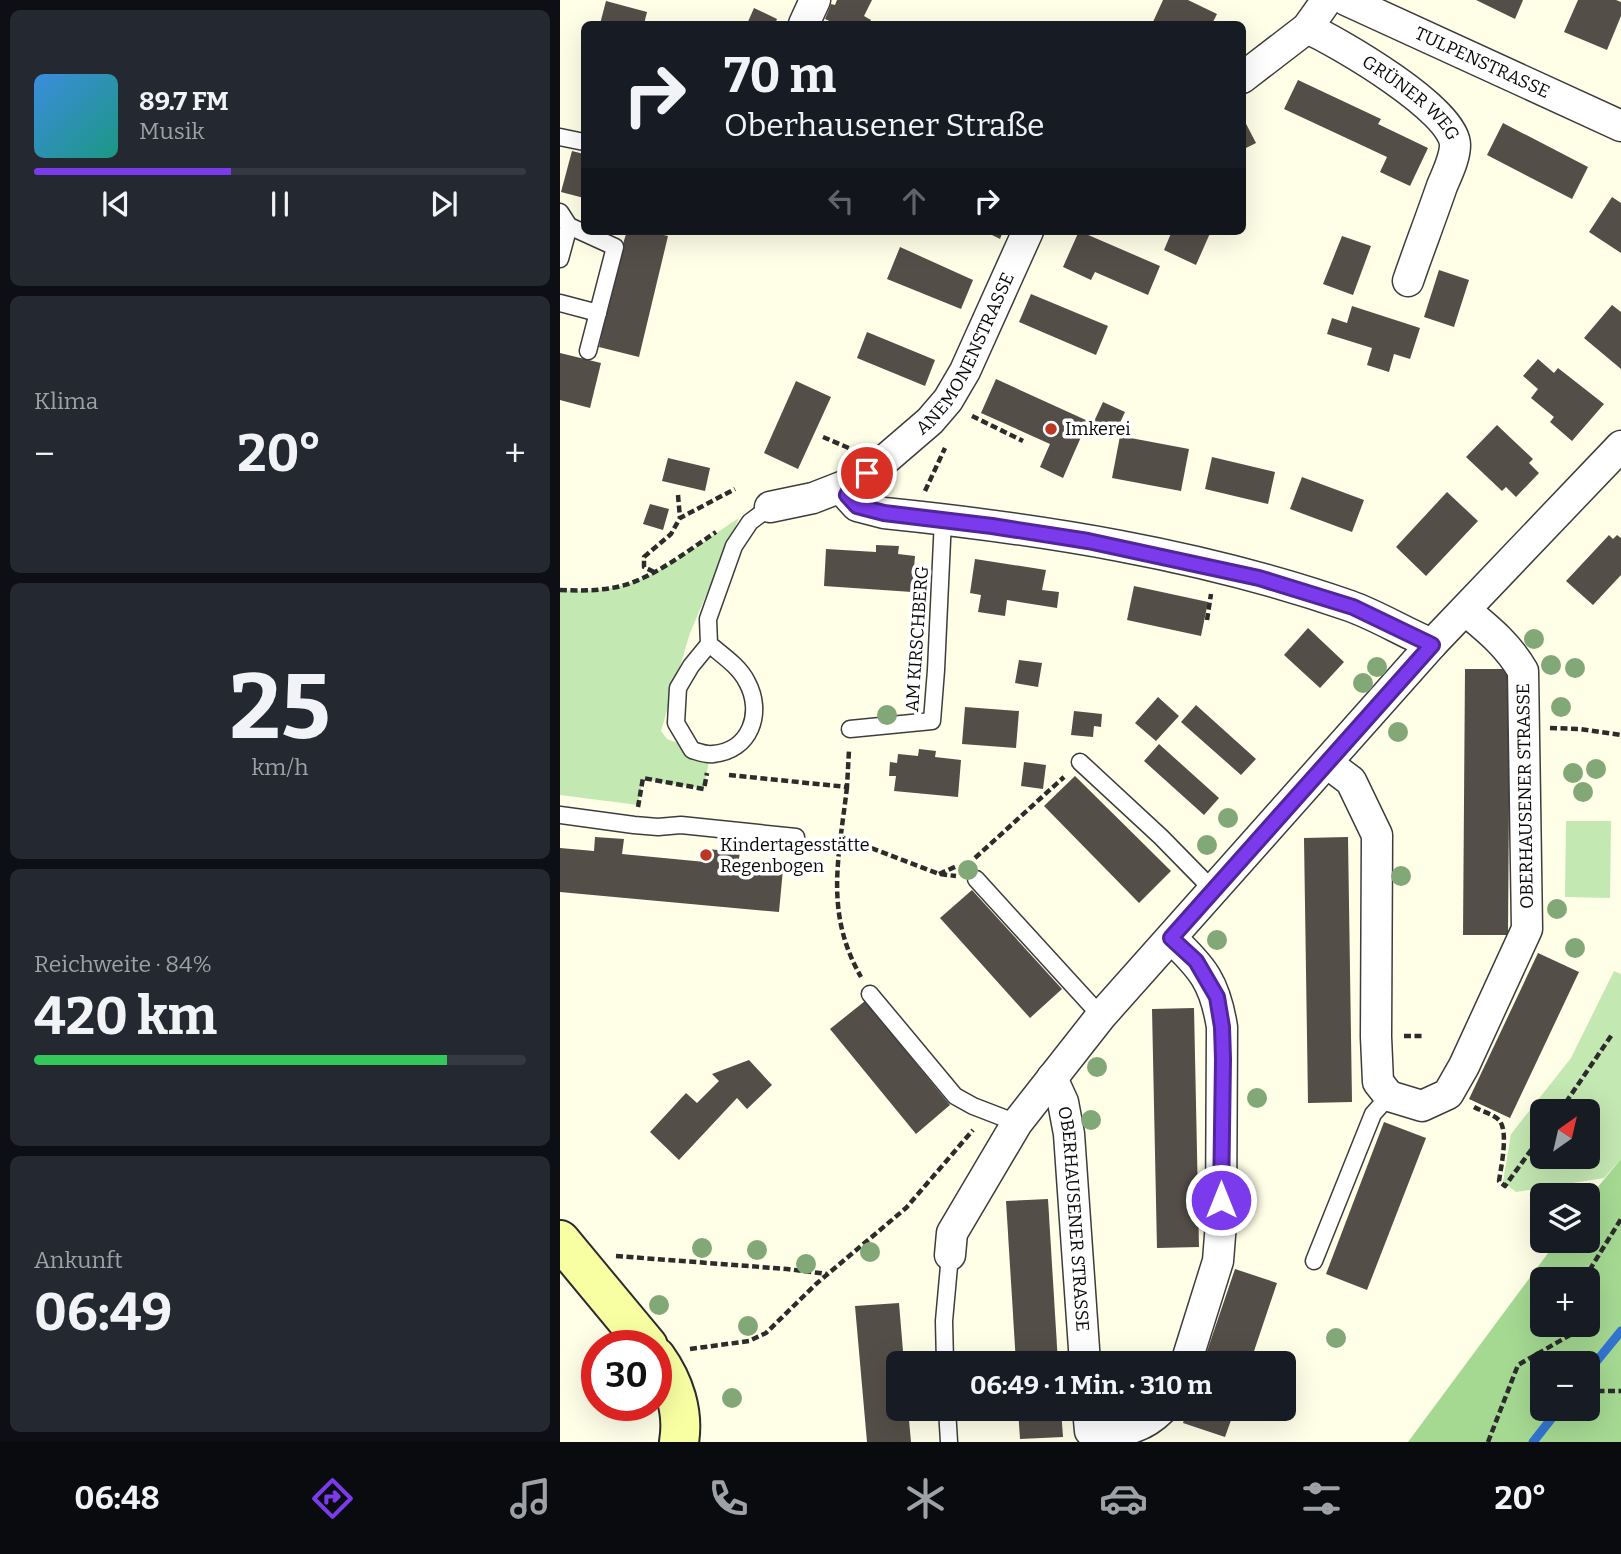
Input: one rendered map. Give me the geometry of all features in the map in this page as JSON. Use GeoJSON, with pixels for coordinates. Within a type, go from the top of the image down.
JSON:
{"type":"FeatureCollection","features":[{"type":"Feature","properties":{"kind":"main road"},"geometry":{"type":"LineString","coordinates":[[581,1254],[636,1330]]}},
{"type":"Feature","properties":{"kind":"main road"},"geometry":{"type":"LineString","coordinates":[[672,1390],[682,1426],[680,1442]]}},
{"type":"Feature","properties":{"kind":"street"},"geometry":{"type":"LineString","coordinates":[[805,21],[815,0]]}},
{"type":"Feature","properties":{"kind":"street"},"geometry":{"type":"LineString","coordinates":[[1246,75],[1307,28],[1327,0]]}},
{"type":"Feature","properties":{"kind":"street","name":"TULPENSTRASSE"},"geometry":{"type":"LineString","coordinates":[[1346,0],[1621,126]]}},
{"type":"Feature","properties":{"kind":"street","name":"GRÜNER WEG"},"geometry":{"type":"LineString","coordinates":[[1307,28],[1330,38],[1415,94],[1449,127],[1455,144],[1449,168],[1408,281]]}},
{"type":"Feature","properties":{"kind":"street","name":"ANEMONENSTRASSE"},"geometry":{"type":"LineString","coordinates":[[770,507],[813,498],[854,482],[912,437],[948,400],[965,371],[1026,235]]}},
{"type":"Feature","properties":{"kind":"street","name":"OBERHAUSENER STRASSE"},"geometry":{"type":"LineString","coordinates":[[950,1255],[952,1233],[1006,1120],[1052,1078],[1101,1016],[1212,889],[1432,645],[1458,605],[1621,446]]}},
{"type":"Feature","properties":{"kind":"street"},"geometry":{"type":"LineString","coordinates":[[854,482],[847,495],[857,506],[884,513],[1088,541],[1259,578],[1353,607],[1432,645]]}},
{"type":"Feature","properties":{"kind":"street","name":"OBERHAUSENER STRASSE"},"geometry":{"type":"LineString","coordinates":[[1448,1094],[1465,1066],[1527,929],[1523,671],[1511,652],[1491,631],[1458,605]]}},
{"type":"Feature","properties":{"kind":"street"},"geometry":{"type":"LineString","coordinates":[[1326,763],[1351,781],[1377,835],[1378,1082],[1389,1096],[1422,1106],[1448,1094]]}},
{"type":"Feature","properties":{"kind":"street"},"geometry":{"type":"LineString","coordinates":[[1171,938],[1196,961],[1217,997],[1222,1027],[1221,1223],[1218,1261],[1189,1351]]}},
{"type":"Feature","properties":{"kind":"street","name":"OBERHAUSENER STRASSE"},"geometry":{"type":"LineString","coordinates":[[1052,1078],[1063,1102],[1069,1134],[1084,1351]]}},
{"type":"Feature","properties":{"kind":"street"},"geometry":{"type":"LineString","coordinates":[[1089,1427],[1126,1431],[1149,1421]]}},
{"type":"Feature","properties":{"kind":"lane"},"geometry":{"type":"LineString","coordinates":[[560,137],[581,141]]}},
{"type":"Feature","properties":{"kind":"lane"},"geometry":{"type":"LineString","coordinates":[[560,259],[564,219],[581,228]]}},
{"type":"Feature","properties":{"kind":"lane"},"geometry":{"type":"LineString","coordinates":[[588,351],[615,247],[593,235]]}},
{"type":"Feature","properties":{"kind":"lane"},"geometry":{"type":"LineString","coordinates":[[560,303],[598,313]]}},
{"type":"Feature","properties":{"kind":"lane"},"geometry":{"type":"LineString","coordinates":[[709,644],[731,662],[747,682],[755,710],[751,733],[732,751],[710,755],[692,750],[676,723],[678,688],[709,644],[708,618],[734,546],[750,522],[770,507]]}},
{"type":"Feature","properties":{"kind":"lane","name":"AM KIRSCHBERG"},"geometry":{"type":"LineString","coordinates":[[850,729],[932,722],[943,519]]}},
{"type":"Feature","properties":{"kind":"lane"},"geometry":{"type":"LineString","coordinates":[[1080,762],[1161,837],[1212,889]]}},
{"type":"Feature","properties":{"kind":"lane"},"geometry":{"type":"LineString","coordinates":[[560,815],[634,825],[681,825],[796,837]]}},
{"type":"Feature","properties":{"kind":"lane"},"geometry":{"type":"LineString","coordinates":[[976,879],[1101,1016]]}},
{"type":"Feature","properties":{"kind":"lane"},"geometry":{"type":"LineString","coordinates":[[870,994],[955,1096],[1006,1120]]}},
{"type":"Feature","properties":{"kind":"lane"},"geometry":{"type":"LineString","coordinates":[[1314,1261],[1373,1114],[1389,1096]]}},
{"type":"Feature","properties":{"kind":"lane","name":"OBERHAUSENER STRASSE"},"geometry":{"type":"LineString","coordinates":[[945,1351],[944,1321],[950,1255]]}},
{"type":"Feature","properties":{"kind":"lane"},"geometry":{"type":"LineString","coordinates":[[948,1421],[949,1442]]}},
{"type":"Feature","properties":{"kind":"path"},"geometry":{"type":"LineString","coordinates":[[948,400],[962,411],[1023,441]]}},
{"type":"Feature","properties":{"kind":"path"},"geometry":{"type":"LineString","coordinates":[[822,438],[854,450]]}},
{"type":"Feature","properties":{"kind":"path"},"geometry":{"type":"LineString","coordinates":[[913,516],[946,446]]}},
{"type":"Feature","properties":{"kind":"path"},"geometry":{"type":"LineString","coordinates":[[654,572],[644,567],[644,557],[671,534],[680,518],[735,489]]}},
{"type":"Feature","properties":{"kind":"path"},"geometry":{"type":"LineString","coordinates":[[678,495],[680,518]]}},
{"type":"Feature","properties":{"kind":"path"},"geometry":{"type":"LineString","coordinates":[[560,590],[589,591],[629,584],[654,572],[717,532]]}},
{"type":"Feature","properties":{"kind":"path"},"geometry":{"type":"LineString","coordinates":[[1208,620],[1210,596]]}},
{"type":"Feature","properties":{"kind":"path"},"geometry":{"type":"LineString","coordinates":[[1524,727],[1580,729],[1621,735]]}},
{"type":"Feature","properties":{"kind":"path"},"geometry":{"type":"LineString","coordinates":[[850,729],[847,787],[837,875],[838,920],[850,957],[870,994]]}},
{"type":"Feature","properties":{"kind":"path"},"geometry":{"type":"LineString","coordinates":[[939,874],[977,857],[1080,762]]}},
{"type":"Feature","properties":{"kind":"path"},"geometry":{"type":"LineString","coordinates":[[634,825],[643,778],[704,789],[708,772]]}},
{"type":"Feature","properties":{"kind":"path"},"geometry":{"type":"LineString","coordinates":[[721,774],[847,787]]}},
{"type":"Feature","properties":{"kind":"path"},"geometry":{"type":"LineString","coordinates":[[842,837],[939,874],[976,879]]}},
{"type":"Feature","properties":{"kind":"path"},"geometry":{"type":"LineString","coordinates":[[1568,1099],[1613,1033]]}},
{"type":"Feature","properties":{"kind":"path"},"geometry":{"type":"LineString","coordinates":[[1408,1036],[1424,1036]]}},
{"type":"Feature","properties":{"kind":"path"},"geometry":{"type":"LineString","coordinates":[[1448,1094],[1498,1119],[1504,1144],[1499,1181],[1505,1186],[1530,1152]]}},
{"type":"Feature","properties":{"kind":"path"},"geometry":{"type":"LineString","coordinates":[[672,1353],[749,1341],[766,1334],[828,1274],[906,1208],[979,1123],[1006,1120]]}},
{"type":"Feature","properties":{"kind":"path"},"geometry":{"type":"LineString","coordinates":[[1591,1267],[1621,1219]]}},
{"type":"Feature","properties":{"kind":"path"},"geometry":{"type":"LineString","coordinates":[[581,1254],[828,1274]]}},
{"type":"Feature","properties":{"kind":"path"},"geometry":{"type":"LineString","coordinates":[[1488,1442],[1518,1365],[1567,1337]]}},
{"type":"Feature","properties":{"kind":"path"},"geometry":{"type":"LineString","coordinates":[[1600,1391],[1621,1391]]}},
{"type":"Feature","properties":{"kind":"green space"},"geometry":{"type":"Polygon","coordinates":[[[739,518],[690,633],[661,731],[667,739],[710,755],[704,789],[643,779],[638,805],[560,795],[560,590],[605,589],[631,583],[673,562],[739,518]]]}},
{"type":"Feature","properties":{"kind":"green space"},"geometry":{"type":"Polygon","coordinates":[[[1566,821],[1611,821],[1610,898],[1565,897],[1566,821]]]}},
{"type":"Feature","properties":{"kind":"green space"},"geometry":{"type":"Polygon","coordinates":[[[1614,971],[1621,974],[1621,1159],[1604,1178],[1573,1183],[1530,1183],[1530,1190],[1516,1192],[1503,1182],[1511,1134],[1530,1110],[1530,1169],[1600,1169],[1600,1099],[1539,1099],[1571,1058],[1614,971]]]}},
{"type":"Feature","properties":{"kind":"green space"},"geometry":{"type":"Polygon","coordinates":[[[1621,1159],[1621,1442],[1408,1442],[1530,1277],[1530,1337],[1600,1337],[1600,1267],[1538,1267],[1548,1253],[1600,1253],[1600,1184],[1621,1159]]]}},
{"type":"Feature","properties":{"kind":"building"},"geometry":{"type":"Polygon","coordinates":[[[837,0],[872,0],[864,16],[871,20],[825,19],[831,4],[835,5],[837,0]]]}},
{"type":"Feature","properties":{"kind":"building"},"geometry":{"type":"Polygon","coordinates":[[[1163,0],[1188,0],[1217,14],[1214,21],[1153,21],[1163,0]]]}},
{"type":"Feature","properties":{"kind":"building"},"geometry":{"type":"Polygon","coordinates":[[[1476,0],[1523,0],[1515,19],[1476,0]]]}},
{"type":"Feature","properties":{"kind":"building"},"geometry":{"type":"Polygon","coordinates":[[[1578,0],[1621,2],[1621,16],[1607,50],[1564,32],[1578,0]]]}},
{"type":"Feature","properties":{"kind":"building"},"geometry":{"type":"Polygon","coordinates":[[[606,1],[647,12],[645,21],[601,21],[606,1]]]}},
{"type":"Feature","properties":{"kind":"building"},"geometry":{"type":"Polygon","coordinates":[[[754,8],[777,19],[776,21],[748,21],[754,8]]]}},
{"type":"Feature","properties":{"kind":"building"},"geometry":{"type":"Polygon","coordinates":[[[1298,80],[1381,119],[1378,124],[1428,148],[1410,186],[1380,172],[1387,157],[1284,109],[1298,80]]]}},
{"type":"Feature","properties":{"kind":"building"},"geometry":{"type":"Polygon","coordinates":[[[1503,123],[1588,167],[1572,199],[1487,155],[1503,123]]]}},
{"type":"Feature","properties":{"kind":"building"},"geometry":{"type":"Polygon","coordinates":[[[1246,124],[1256,143],[1246,148],[1246,124]]]}},
{"type":"Feature","properties":{"kind":"building"},"geometry":{"type":"Polygon","coordinates":[[[572,151],[581,153],[581,197],[561,192],[572,151]]]}},
{"type":"Feature","properties":{"kind":"building"},"geometry":{"type":"Polygon","coordinates":[[[1612,197],[1621,203],[1621,253],[1589,232],[1612,197]]]}},
{"type":"Feature","properties":{"kind":"building"},"geometry":{"type":"Polygon","coordinates":[[[626,235],[668,236],[639,357],[599,347],[604,323],[602,322],[605,310],[608,310],[618,267],[616,266],[626,235]]]}},
{"type":"Feature","properties":{"kind":"building"},"geometry":{"type":"Polygon","coordinates":[[[1077,235],[1088,235],[1160,266],[1148,295],[1095,272],[1091,280],[1063,267],[1077,235]]]}},
{"type":"Feature","properties":{"kind":"building"},"geometry":{"type":"Polygon","coordinates":[[[1170,235],[1209,235],[1196,265],[1164,250],[1170,235]]]}},
{"type":"Feature","properties":{"kind":"building"},"geometry":{"type":"Polygon","coordinates":[[[1342,236],[1371,246],[1353,295],[1323,284],[1342,236]]]}},
{"type":"Feature","properties":{"kind":"building"},"geometry":{"type":"Polygon","coordinates":[[[900,247],[973,280],[961,309],[887,279],[900,247]]]}},
{"type":"Feature","properties":{"kind":"building"},"geometry":{"type":"Polygon","coordinates":[[[1439,270],[1469,280],[1454,327],[1424,317],[1439,270]]]}},
{"type":"Feature","properties":{"kind":"building"},"geometry":{"type":"Polygon","coordinates":[[[1031,294],[1108,326],[1096,355],[1019,322],[1031,294]]]}},
{"type":"Feature","properties":{"kind":"building"},"geometry":{"type":"Polygon","coordinates":[[[1612,305],[1621,312],[1621,369],[1584,338],[1612,305]]]}},
{"type":"Feature","properties":{"kind":"building"},"geometry":{"type":"Polygon","coordinates":[[[1352,306],[1420,328],[1410,359],[1394,354],[1389,372],[1367,365],[1372,348],[1327,334],[1332,318],[1347,323],[1352,306]]]}},
{"type":"Feature","properties":{"kind":"building"},"geometry":{"type":"Polygon","coordinates":[[[867,332],[935,360],[925,386],[857,358],[867,332]]]}},
{"type":"Feature","properties":{"kind":"building"},"geometry":{"type":"Polygon","coordinates":[[[560,353],[601,363],[590,408],[560,400],[560,353]]]}},
{"type":"Feature","properties":{"kind":"building"},"geometry":{"type":"Polygon","coordinates":[[[1538,359],[1554,373],[1558,368],[1604,404],[1572,441],[1550,422],[1554,417],[1531,398],[1538,389],[1523,376],[1538,359]]]}},
{"type":"Feature","properties":{"kind":"building","name":"Imkerei"},"geometry":{"type":"Polygon","coordinates":[[[996,379],[1088,421],[1063,478],[1040,467],[1050,444],[981,413],[996,379]]]}},
{"type":"Feature","properties":{"kind":"building"},"geometry":{"type":"Polygon","coordinates":[[[796,381],[831,397],[798,469],[764,453],[796,381]]]}},
{"type":"Feature","properties":{"kind":"building"},"geometry":{"type":"Polygon","coordinates":[[[1103,402],[1125,412],[1113,438],[1091,428],[1103,402]]]}},
{"type":"Feature","properties":{"kind":"building"},"geometry":{"type":"Polygon","coordinates":[[[1497,425],[1533,459],[1529,463],[1539,473],[1516,497],[1506,487],[1502,491],[1466,457],[1497,425]]]}},
{"type":"Feature","properties":{"kind":"building"},"geometry":{"type":"Polygon","coordinates":[[[1120,436],[1189,449],[1181,491],[1112,478],[1120,436]]]}},
{"type":"Feature","properties":{"kind":"building"},"geometry":{"type":"Polygon","coordinates":[[[1212,457],[1275,472],[1268,504],[1205,489],[1212,457]]]}},
{"type":"Feature","properties":{"kind":"building"},"geometry":{"type":"Polygon","coordinates":[[[668,458],[710,468],[705,491],[662,481],[668,458]]]}},
{"type":"Feature","properties":{"kind":"building"},"geometry":{"type":"Polygon","coordinates":[[[1302,477],[1364,500],[1352,532],[1290,509],[1302,477]]]}},
{"type":"Feature","properties":{"kind":"building"},"geometry":{"type":"Polygon","coordinates":[[[1447,492],[1478,521],[1426,576],[1396,547],[1447,492]]]}},
{"type":"Feature","properties":{"kind":"building"},"geometry":{"type":"Polygon","coordinates":[[[650,504],[669,509],[663,530],[643,524],[650,504]]]}},
{"type":"Feature","properties":{"kind":"building"},"geometry":{"type":"Polygon","coordinates":[[[1609,535],[1613,539],[1617,535],[1621,538],[1621,575],[1593,605],[1566,581],[1609,535]]]}},
{"type":"Feature","properties":{"kind":"building"},"geometry":{"type":"Polygon","coordinates":[[[876,545],[899,546],[898,554],[915,556],[912,592],[824,586],[826,549],[876,552],[876,545]]]}},
{"type":"Feature","properties":{"kind":"building"},"geometry":{"type":"Polygon","coordinates":[[[975,559],[1046,570],[1042,590],[1059,592],[1057,608],[1007,600],[1005,616],[978,612],[981,595],[970,593],[975,559]]]}},
{"type":"Feature","properties":{"kind":"building"},"geometry":{"type":"Polygon","coordinates":[[[1134,586],[1208,602],[1201,636],[1127,620],[1134,586]]]}},
{"type":"Feature","properties":{"kind":"building"},"geometry":{"type":"Polygon","coordinates":[[[1308,628],[1344,662],[1320,688],[1284,655],[1308,628]]]}},
{"type":"Feature","properties":{"kind":"building"},"geometry":{"type":"Polygon","coordinates":[[[1019,660],[1042,663],[1038,687],[1015,683],[1019,660]]]}},
{"type":"Feature","properties":{"kind":"building"},"geometry":{"type":"Polygon","coordinates":[[[1465,669],[1510,669],[1508,935],[1463,935],[1465,669]]]}},
{"type":"Feature","properties":{"kind":"building"},"geometry":{"type":"Polygon","coordinates":[[[1158,697],[1179,716],[1156,741],[1135,723],[1158,697]]]}},
{"type":"Feature","properties":{"kind":"building"},"geometry":{"type":"Polygon","coordinates":[[[1196,705],[1256,759],[1241,775],[1181,722],[1196,705]]]}},
{"type":"Feature","properties":{"kind":"building"},"geometry":{"type":"Polygon","coordinates":[[[965,707],[1019,711],[1016,748],[962,744],[965,707]]]}},
{"type":"Feature","properties":{"kind":"building"},"geometry":{"type":"Polygon","coordinates":[[[1074,711],[1102,714],[1101,727],[1094,726],[1093,737],[1071,735],[1074,711]]]}},
{"type":"Feature","properties":{"kind":"building"},"geometry":{"type":"Polygon","coordinates":[[[1159,744],[1219,798],[1204,815],[1144,761],[1159,744]]]}},
{"type":"Feature","properties":{"kind":"building"},"geometry":{"type":"Polygon","coordinates":[[[919,749],[936,751],[935,757],[961,760],[958,797],[894,791],[896,776],[889,776],[890,762],[897,763],[898,754],[918,756],[919,749]]]}},
{"type":"Feature","properties":{"kind":"building"},"geometry":{"type":"Polygon","coordinates":[[[1024,762],[1046,765],[1043,789],[1021,786],[1024,762]]]}},
{"type":"Feature","properties":{"kind":"building"},"geometry":{"type":"Polygon","coordinates":[[[1075,776],[1171,871],[1139,903],[1044,806],[1075,776]]]}},
{"type":"Feature","properties":{"kind":"building"},"geometry":{"type":"Polygon","coordinates":[[[595,837],[624,839],[622,854],[705,862],[707,849],[740,852],[738,865],[783,869],[779,912],[560,892],[560,848],[594,851],[595,837]]]}},
{"type":"Feature","properties":{"kind":"building"},"geometry":{"type":"Polygon","coordinates":[[[1348,837],[1352,1102],[1308,1103],[1304,838],[1348,837]]]}},
{"type":"Feature","properties":{"kind":"building"},"geometry":{"type":"Polygon","coordinates":[[[972,890],[1062,989],[1030,1018],[940,918],[972,890]]]}},
{"type":"Feature","properties":{"kind":"building"},"geometry":{"type":"Polygon","coordinates":[[[1538,953],[1579,972],[1510,1118],[1469,1099],[1538,953]]]}},
{"type":"Feature","properties":{"kind":"building"},"geometry":{"type":"Polygon","coordinates":[[[865,1001],[950,1105],[916,1134],[830,1029],[865,1001]]]}},
{"type":"Feature","properties":{"kind":"building"},"geometry":{"type":"Polygon","coordinates":[[[1194,1008],[1199,1247],[1157,1248],[1152,1009],[1194,1008]]]}},
{"type":"Feature","properties":{"kind":"building"},"geometry":{"type":"Polygon","coordinates":[[[749,1060],[772,1085],[747,1109],[737,1098],[679,1160],[650,1132],[686,1093],[697,1103],[719,1081],[712,1074],[749,1060]]]}},
{"type":"Feature","properties":{"kind":"building"},"geometry":{"type":"Polygon","coordinates":[[[1384,1122],[1426,1138],[1367,1290],[1326,1274],[1384,1122]]]}},
{"type":"Feature","properties":{"kind":"building"},"geometry":{"type":"Polygon","coordinates":[[[1048,1199],[1057,1351],[1015,1351],[1006,1201],[1048,1199]]]}},
{"type":"Feature","properties":{"kind":"building"},"geometry":{"type":"Polygon","coordinates":[[[1235,1269],[1277,1283],[1254,1351],[1207,1351],[1235,1269]]]}},
{"type":"Feature","properties":{"kind":"building"},"geometry":{"type":"Polygon","coordinates":[[[899,1303],[903,1351],[886,1351],[886,1421],[909,1421],[911,1442],[867,1442],[855,1306],[899,1303]]]}},
{"type":"Feature","properties":{"kind":"building"},"geometry":{"type":"Polygon","coordinates":[[[1019,1421],[1062,1421],[1063,1437],[1020,1439],[1019,1421]]]}},
{"type":"Feature","properties":{"kind":"building"},"geometry":{"type":"Polygon","coordinates":[[[1184,1421],[1231,1421],[1225,1437],[1184,1421]]]}},
{"type":"Feature","properties":{"kind":"waterway"},"geometry":{"type":"LineString","coordinates":[[1600,1357],[1621,1331]]}},
{"type":"Feature","properties":{"kind":"waterway"},"geometry":{"type":"LineString","coordinates":[[1533,1442],[1550,1421]]}},
{"type":"Feature","properties":{"kind":"place","name":"Imkerei"},"geometry":{"type":"Point","coordinates":[1051,429]}},
{"type":"Feature","properties":{"kind":"place","name":"Kindertagesstätte Regenbogen"},"geometry":{"type":"Point","coordinates":[706,855]}},
{"type":"Feature","properties":{"kind":"route"},"geometry":{"type":"LineString","coordinates":[[867,473],[854,482],[847,495],[857,506],[884,513],[1088,541],[1259,578],[1353,607],[1432,645],[1171,938],[1196,961],[1217,997],[1223,1059],[1221,1200]]}}]}
